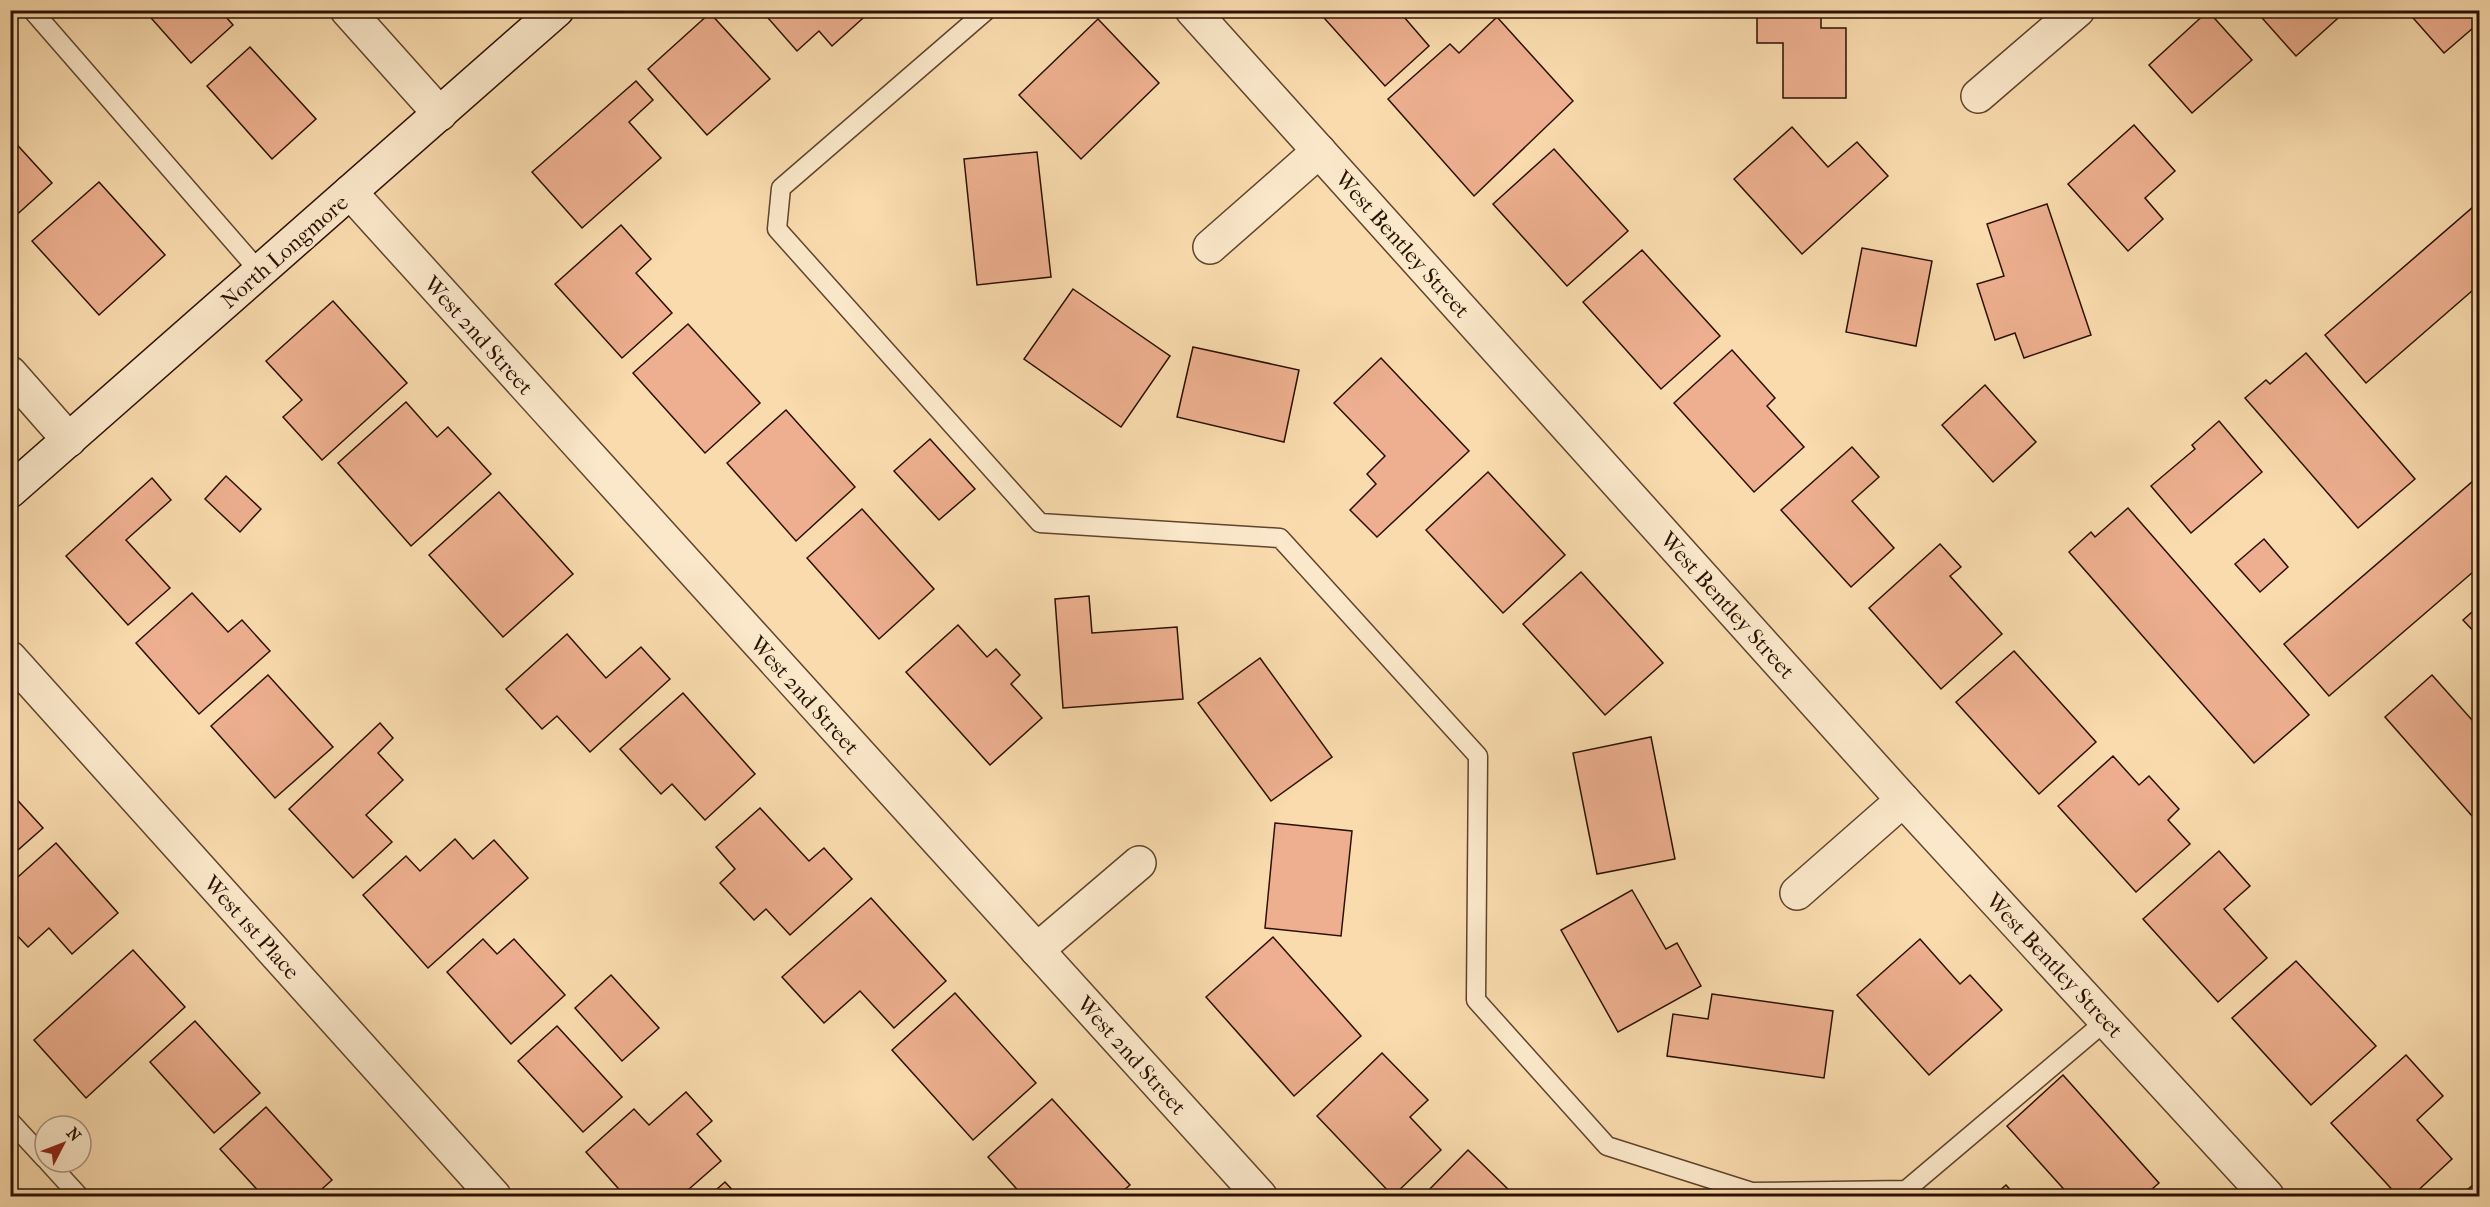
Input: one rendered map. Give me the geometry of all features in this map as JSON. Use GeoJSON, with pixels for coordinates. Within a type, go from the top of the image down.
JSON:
{"type":"FeatureCollection","features":[{"type":"Feature","properties":{"kind":"street"},"geometry":{"type":"LineString","coordinates":[[347,10],[440,114]]}},
{"type":"Feature","properties":{"kind":"street","name":"North Longmore"},"geometry":{"type":"LineString","coordinates":[[10,491],[557,10]]}},
{"type":"Feature","properties":{"kind":"street","name":"West Bentley Street"},"geometry":{"type":"LineString","coordinates":[[1192,10],[1903,800],[2267,1197]]}},
{"type":"Feature","properties":{"kind":"street"},"geometry":{"type":"LineString","coordinates":[[1978,96],[2078,10]]}},
{"type":"Feature","properties":{"kind":"street"},"geometry":{"type":"LineString","coordinates":[[1210,247],[1319,151]]}},
{"type":"Feature","properties":{"kind":"street","name":"West 2nd Street"},"geometry":{"type":"LineString","coordinates":[[350,192],[1260,1197]]}},
{"type":"Feature","properties":{"kind":"street"},"geometry":{"type":"LineString","coordinates":[[10,374],[69,440]]}},
{"type":"Feature","properties":{"kind":"street","name":"West 1st Place"},"geometry":{"type":"LineString","coordinates":[[10,658],[495,1197]]}},
{"type":"Feature","properties":{"kind":"street"},"geometry":{"type":"LineString","coordinates":[[1797,893],[1903,800]]}},
{"type":"Feature","properties":{"kind":"street"},"geometry":{"type":"LineString","coordinates":[[1037,950],[1139,863]]}},
{"type":"Feature","properties":{"kind":"lane"},"geometry":{"type":"LineString","coordinates":[[32,10],[260,272]]}},
{"type":"Feature","properties":{"kind":"lane"},"geometry":{"type":"LineString","coordinates":[[987,10],[781,188],[777,229],[1040,523],[1280,538],[1478,756],[1476,1000],[1607,1146],[1752,1191],[1906,1190],[2107,1020]]}},
{"type":"Feature","properties":{"kind":"lane"},"geometry":{"type":"LineString","coordinates":[[10,1121],[33,1146]]}},
{"type":"Feature","properties":{"kind":"lane"},"geometry":{"type":"LineString","coordinates":[[58,1174],[79,1197]]}},
{"type":"Feature","properties":{"kind":"building"},"geometry":{"type":"Polygon","coordinates":[[[144,10],[220,10],[233,25],[191,63],[144,10]]]}},
{"type":"Feature","properties":{"kind":"building"},"geometry":{"type":"Polygon","coordinates":[[[761,10],[872,10],[832,46],[819,31],[797,51],[761,10]]]}},
{"type":"Feature","properties":{"kind":"building"},"geometry":{"type":"Polygon","coordinates":[[[1317,10],[1398,10],[1429,46],[1385,86],[1317,10]]]}},
{"type":"Feature","properties":{"kind":"building"},"geometry":{"type":"Polygon","coordinates":[[[1757,10],[1821,10],[1821,28],[1846,28],[1846,98],[1783,98],[1783,43],[1757,43],[1757,10]]]}},
{"type":"Feature","properties":{"kind":"building"},"geometry":{"type":"Polygon","coordinates":[[[2255,10],[2347,10],[2296,56],[2255,10]]]}},
{"type":"Feature","properties":{"kind":"building"},"geometry":{"type":"Polygon","coordinates":[[[2406,10],[2480,10],[2480,22],[2444,53],[2406,10]]]}},
{"type":"Feature","properties":{"kind":"building"},"geometry":{"type":"Polygon","coordinates":[[[2208,11],[2252,60],[2192,113],[2149,65],[2208,11]]]}},
{"type":"Feature","properties":{"kind":"building"},"geometry":{"type":"Polygon","coordinates":[[[710,13],[770,79],[707,135],[648,69],[710,13]]]}},
{"type":"Feature","properties":{"kind":"building"},"geometry":{"type":"Polygon","coordinates":[[[1497,17],[1573,101],[1474,196],[1388,99],[1450,44],[1459,53],[1497,17]]]}},
{"type":"Feature","properties":{"kind":"building"},"geometry":{"type":"Polygon","coordinates":[[[1098,19],[1159,83],[1081,159],[1019,95],[1098,19]]]}},
{"type":"Feature","properties":{"kind":"building"},"geometry":{"type":"Polygon","coordinates":[[[250,47],[316,119],[272,159],[207,86],[250,47]]]}},
{"type":"Feature","properties":{"kind":"building"},"geometry":{"type":"Polygon","coordinates":[[[636,81],[653,100],[629,122],[661,158],[582,228],[532,172],[636,81]]]}},
{"type":"Feature","properties":{"kind":"building"},"geometry":{"type":"Polygon","coordinates":[[[2134,125],[2175,171],[2145,198],[2163,219],[2128,251],[2068,184],[2134,125]]]}},
{"type":"Feature","properties":{"kind":"building"},"geometry":{"type":"Polygon","coordinates":[[[1792,127],[1828,167],[1857,142],[1888,176],[1802,254],[1734,179],[1792,127]]]}},
{"type":"Feature","properties":{"kind":"building"},"geometry":{"type":"Polygon","coordinates":[[[10,137],[52,183],[12,219],[10,217],[10,137]]]}},
{"type":"Feature","properties":{"kind":"building"},"geometry":{"type":"Polygon","coordinates":[[[1554,149],[1628,231],[1567,286],[1493,204],[1554,149]]]}},
{"type":"Feature","properties":{"kind":"building"},"geometry":{"type":"Polygon","coordinates":[[[1037,152],[1051,277],[977,285],[964,159],[1037,152]]]}},
{"type":"Feature","properties":{"kind":"building"},"geometry":{"type":"Polygon","coordinates":[[[99,182],[165,255],[99,315],[32,241],[99,182]]]}},
{"type":"Feature","properties":{"kind":"building"},"geometry":{"type":"Polygon","coordinates":[[[2480,201],[2480,284],[2366,383],[2325,335],[2480,201]]]}},
{"type":"Feature","properties":{"kind":"building"},"geometry":{"type":"Polygon","coordinates":[[[2047,204],[2091,335],[2024,358],[2015,333],[1995,340],[1977,284],[2004,276],[1987,224],[2047,204]]]}},
{"type":"Feature","properties":{"kind":"building"},"geometry":{"type":"Polygon","coordinates":[[[621,225],[651,259],[636,273],[672,313],[622,358],[555,284],[621,225]]]}},
{"type":"Feature","properties":{"kind":"building"},"geometry":{"type":"Polygon","coordinates":[[[1862,248],[1932,261],[1916,346],[1846,332],[1862,248]]]}},
{"type":"Feature","properties":{"kind":"building"},"geometry":{"type":"Polygon","coordinates":[[[1642,250],[1720,336],[1661,389],[1583,302],[1642,250]]]}},
{"type":"Feature","properties":{"kind":"building"},"geometry":{"type":"Polygon","coordinates":[[[1073,289],[1170,356],[1121,427],[1024,359],[1073,289]]]}},
{"type":"Feature","properties":{"kind":"building"},"geometry":{"type":"Polygon","coordinates":[[[333,301],[407,383],[322,460],[283,417],[302,400],[266,361],[333,301]]]}},
{"type":"Feature","properties":{"kind":"building"},"geometry":{"type":"Polygon","coordinates":[[[688,324],[760,403],[705,453],[633,373],[688,324]]]}},
{"type":"Feature","properties":{"kind":"building"},"geometry":{"type":"Polygon","coordinates":[[[1193,347],[1299,370],[1284,442],[1177,417],[1193,347]]]}},
{"type":"Feature","properties":{"kind":"building"},"geometry":{"type":"Polygon","coordinates":[[[1732,350],[1775,398],[1767,406],[1804,447],[1754,492],[1674,403],[1732,350]]]}},
{"type":"Feature","properties":{"kind":"building"},"geometry":{"type":"Polygon","coordinates":[[[2306,353],[2415,479],[2358,528],[2245,398],[2266,380],[2270,384],[2306,353]]]}},
{"type":"Feature","properties":{"kind":"building"},"geometry":{"type":"Polygon","coordinates":[[[1381,358],[1469,451],[1377,537],[1350,510],[1376,484],[1367,474],[1385,456],[1334,403],[1381,358]]]}},
{"type":"Feature","properties":{"kind":"building"},"geometry":{"type":"Polygon","coordinates":[[[1985,385],[2036,442],[1993,482],[1942,425],[1985,385]]]}},
{"type":"Feature","properties":{"kind":"building"},"geometry":{"type":"Polygon","coordinates":[[[406,402],[437,437],[448,427],[491,474],[411,546],[338,463],[406,402]]]}},
{"type":"Feature","properties":{"kind":"building"},"geometry":{"type":"Polygon","coordinates":[[[786,410],[855,487],[796,541],[727,463],[786,410]]]}},
{"type":"Feature","properties":{"kind":"building"},"geometry":{"type":"Polygon","coordinates":[[[2219,421],[2262,472],[2191,533],[2151,486],[2195,449],[2192,445],[2219,421]]]}},
{"type":"Feature","properties":{"kind":"building"},"geometry":{"type":"Polygon","coordinates":[[[930,439],[975,489],[939,520],[894,471],[930,439]]]}},
{"type":"Feature","properties":{"kind":"building"},"geometry":{"type":"Polygon","coordinates":[[[1852,447],[1879,477],[1852,501],[1894,548],[1851,587],[1781,510],[1852,447]]]}},
{"type":"Feature","properties":{"kind":"building"},"geometry":{"type":"Polygon","coordinates":[[[1488,472],[1565,555],[1503,613],[1426,530],[1488,472]]]}},
{"type":"Feature","properties":{"kind":"building"},"geometry":{"type":"Polygon","coordinates":[[[2480,475],[2480,566],[2329,696],[2284,644],[2480,475]]]}},
{"type":"Feature","properties":{"kind":"building"},"geometry":{"type":"Polygon","coordinates":[[[226,476],[261,509],[240,532],[205,499],[226,476]]]}},
{"type":"Feature","properties":{"kind":"building"},"geometry":{"type":"Polygon","coordinates":[[[152,478],[171,500],[126,540],[170,588],[128,625],[66,556],[152,478]]]}},
{"type":"Feature","properties":{"kind":"building"},"geometry":{"type":"Polygon","coordinates":[[[499,492],[573,574],[503,637],[429,555],[499,492]]]}},
{"type":"Feature","properties":{"kind":"building"},"geometry":{"type":"Polygon","coordinates":[[[2128,508],[2309,715],[2254,763],[2069,552],[2091,532],[2095,537],[2128,508]]]}},
{"type":"Feature","properties":{"kind":"building"},"geometry":{"type":"Polygon","coordinates":[[[862,509],[934,589],[879,639],[807,558],[862,509]]]}},
{"type":"Feature","properties":{"kind":"building"},"geometry":{"type":"Polygon","coordinates":[[[2264,539],[2288,567],[2260,592],[2235,564],[2264,539]]]}},
{"type":"Feature","properties":{"kind":"building"},"geometry":{"type":"Polygon","coordinates":[[[1940,544],[1961,567],[1950,576],[2002,634],[1941,689],[1869,608],[1940,544]]]}},
{"type":"Feature","properties":{"kind":"building"},"geometry":{"type":"Polygon","coordinates":[[[1581,572],[1663,663],[1605,715],[1523,624],[1581,572]]]}},
{"type":"Feature","properties":{"kind":"building"},"geometry":{"type":"Polygon","coordinates":[[[192,593],[228,632],[242,620],[270,651],[199,714],[136,643],[192,593]]]}},
{"type":"Feature","properties":{"kind":"building"},"geometry":{"type":"Polygon","coordinates":[[[1089,596],[1092,633],[1177,627],[1183,699],[1063,708],[1055,599],[1089,596]]]}},
{"type":"Feature","properties":{"kind":"building"},"geometry":{"type":"Polygon","coordinates":[[[2480,605],[2480,638],[2463,620],[2480,605]]]}},
{"type":"Feature","properties":{"kind":"building"},"geometry":{"type":"Polygon","coordinates":[[[958,625],[987,657],[996,649],[1020,675],[1011,684],[1042,718],[990,765],[906,672],[958,625]]]}},
{"type":"Feature","properties":{"kind":"building"},"geometry":{"type":"Polygon","coordinates":[[[567,634],[606,678],[641,647],[670,679],[590,752],[557,716],[542,729],[506,689],[567,634]]]}},
{"type":"Feature","properties":{"kind":"building"},"geometry":{"type":"Polygon","coordinates":[[[2014,651],[2096,742],[2039,794],[1956,702],[2014,651]]]}},
{"type":"Feature","properties":{"kind":"building"},"geometry":{"type":"Polygon","coordinates":[[[1260,658],[1332,757],[1271,801],[1198,703],[1260,658]]]}},
{"type":"Feature","properties":{"kind":"building"},"geometry":{"type":"Polygon","coordinates":[[[268,675],[333,747],[275,798],[211,726],[268,675]]]}},
{"type":"Feature","properties":{"kind":"building"},"geometry":{"type":"Polygon","coordinates":[[[2432,675],[2480,729],[2480,825],[2385,717],[2432,675]]]}},
{"type":"Feature","properties":{"kind":"building"},"geometry":{"type":"Polygon","coordinates":[[[683,693],[755,774],[705,820],[672,784],[661,794],[620,749],[683,693]]]}},
{"type":"Feature","properties":{"kind":"building"},"geometry":{"type":"Polygon","coordinates":[[[380,723],[393,738],[378,753],[403,780],[366,815],[392,842],[353,878],[289,809],[380,723]]]}},
{"type":"Feature","properties":{"kind":"building"},"geometry":{"type":"Polygon","coordinates":[[[1651,737],[1675,859],[1597,874],[1573,753],[1651,737]]]}},
{"type":"Feature","properties":{"kind":"building"},"geometry":{"type":"Polygon","coordinates":[[[2113,756],[2139,785],[2149,776],[2179,809],[2168,820],[2190,844],[2136,892],[2058,806],[2113,756]]]}},
{"type":"Feature","properties":{"kind":"building"},"geometry":{"type":"Polygon","coordinates":[[[10,792],[43,828],[10,857],[10,792]]]}},
{"type":"Feature","properties":{"kind":"building"},"geometry":{"type":"Polygon","coordinates":[[[760,808],[809,861],[824,848],[852,879],[790,935],[766,909],[754,920],[720,883],[735,869],[716,847],[760,808]]]}},
{"type":"Feature","properties":{"kind":"building"},"geometry":{"type":"Polygon","coordinates":[[[1275,823],[1352,831],[1341,936],[1265,928],[1275,823]]]}},
{"type":"Feature","properties":{"kind":"building"},"geometry":{"type":"Polygon","coordinates":[[[455,839],[473,859],[494,840],[528,878],[428,968],[363,895],[406,856],[420,871],[455,839]]]}},
{"type":"Feature","properties":{"kind":"building"},"geometry":{"type":"Polygon","coordinates":[[[56,843],[118,913],[72,954],[49,928],[28,947],[10,928],[10,884],[56,843]]]}},
{"type":"Feature","properties":{"kind":"building"},"geometry":{"type":"Polygon","coordinates":[[[2219,851],[2250,886],[2224,909],[2267,958],[2218,1002],[2143,919],[2219,851]]]}},
{"type":"Feature","properties":{"kind":"building"},"geometry":{"type":"Polygon","coordinates":[[[1632,890],[1666,949],[1677,943],[1701,986],[1618,1032],[1561,930],[1632,890]]]}},
{"type":"Feature","properties":{"kind":"building"},"geometry":{"type":"Polygon","coordinates":[[[871,898],[946,981],[894,1028],[860,991],[824,1023],[782,977],[871,898]]]}},
{"type":"Feature","properties":{"kind":"building"},"geometry":{"type":"Polygon","coordinates":[[[1273,937],[1361,1036],[1294,1096],[1206,997],[1273,937]]]}},
{"type":"Feature","properties":{"kind":"building"},"geometry":{"type":"Polygon","coordinates":[[[483,939],[497,954],[514,939],[565,995],[511,1044],[447,972],[483,939]]]}},
{"type":"Feature","properties":{"kind":"building"},"geometry":{"type":"Polygon","coordinates":[[[1920,939],[1960,984],[1970,975],[2002,1010],[1929,1075],[1857,995],[1920,939]]]}},
{"type":"Feature","properties":{"kind":"building"},"geometry":{"type":"Polygon","coordinates":[[[133,950],[185,1007],[86,1098],[34,1040],[133,950]]]}},
{"type":"Feature","properties":{"kind":"building"},"geometry":{"type":"Polygon","coordinates":[[[2296,961],[2376,1046],[2311,1105],[2232,1018],[2296,961]]]}},
{"type":"Feature","properties":{"kind":"building"},"geometry":{"type":"Polygon","coordinates":[[[611,975],[659,1028],[622,1061],[575,1008],[611,975]]]}},
{"type":"Feature","properties":{"kind":"building"},"geometry":{"type":"Polygon","coordinates":[[[955,993],[1036,1083],[973,1140],[892,1050],[955,993]]]}},
{"type":"Feature","properties":{"kind":"building"},"geometry":{"type":"Polygon","coordinates":[[[1712,994],[1833,1011],[1824,1078],[1667,1056],[1673,1014],[1708,1019],[1712,994]]]}},
{"type":"Feature","properties":{"kind":"building"},"geometry":{"type":"Polygon","coordinates":[[[195,1021],[260,1093],[214,1133],[150,1062],[195,1021]]]}},
{"type":"Feature","properties":{"kind":"building"},"geometry":{"type":"Polygon","coordinates":[[[557,1026],[622,1097],[583,1132],[518,1061],[557,1026]]]}},
{"type":"Feature","properties":{"kind":"building"},"geometry":{"type":"Polygon","coordinates":[[[1382,1053],[1428,1100],[1410,1117],[1441,1150],[1393,1196],[1317,1116],[1382,1053]]]}},
{"type":"Feature","properties":{"kind":"building"},"geometry":{"type":"Polygon","coordinates":[[[2406,1055],[2443,1096],[2417,1120],[2452,1159],[2412,1196],[2398,1196],[2331,1123],[2406,1055]]]}},
{"type":"Feature","properties":{"kind":"building"},"geometry":{"type":"Polygon","coordinates":[[[2063,1075],[2159,1183],[2144,1196],[2070,1196],[2007,1126],[2063,1075]]]}},
{"type":"Feature","properties":{"kind":"building"},"geometry":{"type":"Polygon","coordinates":[[[686,1092],[712,1121],[697,1134],[721,1161],[681,1196],[625,1196],[586,1152],[634,1109],[649,1125],[686,1092]]]}},
{"type":"Feature","properties":{"kind":"building"},"geometry":{"type":"Polygon","coordinates":[[[1052,1099],[1130,1185],[1117,1196],[1023,1196],[988,1157],[1052,1099]]]}},
{"type":"Feature","properties":{"kind":"building"},"geometry":{"type":"Polygon","coordinates":[[[266,1107],[332,1180],[314,1196],[263,1196],[220,1149],[266,1107]]]}},
{"type":"Feature","properties":{"kind":"building"},"geometry":{"type":"Polygon","coordinates":[[[1468,1150],[1515,1196],[1423,1196],[1468,1150]]]}},
{"type":"Feature","properties":{"kind":"building"},"geometry":{"type":"Polygon","coordinates":[[[2480,1179],[2480,1196],[2460,1196],[2480,1179]]]}},
{"type":"Feature","properties":{"kind":"building"},"geometry":{"type":"Polygon","coordinates":[[[725,1182],[738,1196],[709,1196],[725,1182]]]}},
{"type":"Feature","properties":{"kind":"building"},"geometry":{"type":"Polygon","coordinates":[[[2006,1185],[2016,1196],[1993,1196],[2006,1185]]]}}]}
